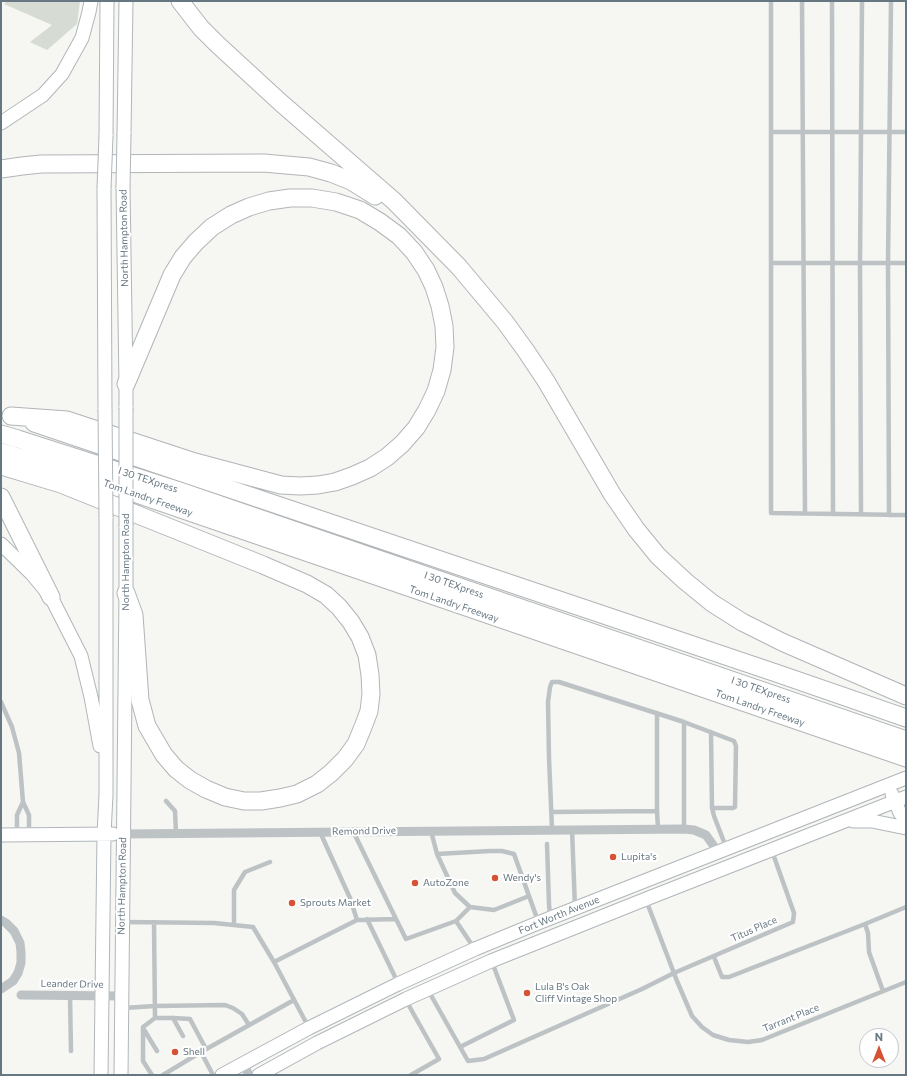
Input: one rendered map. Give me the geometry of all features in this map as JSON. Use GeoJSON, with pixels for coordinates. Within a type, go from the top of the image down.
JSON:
{"type":"FeatureCollection","features":[{"type":"Feature","properties":{"kind":"highway"},"geometry":{"type":"LineString","coordinates":[[180,1],[201,28],[217,44],[280,102],[394,201],[458,267],[505,322],[546,381],[612,494],[636,529],[658,556],[684,581],[742,622],[782,642],[906,696]]}},
{"type":"Feature","properties":{"kind":"highway"},"geometry":{"type":"LineString","coordinates":[[1,170],[41,164],[264,163],[308,167],[331,173],[351,181],[378,197],[394,201]]}},
{"type":"Feature","properties":{"kind":"highway"},"geometry":{"type":"LineString","coordinates":[[6,415],[67,420],[195,462],[281,485],[318,486],[335,482],[370,468],[387,457],[402,444],[416,428],[427,410],[436,391],[442,370],[445,347],[444,326],[440,306],[434,287],[426,270],[414,252],[399,236],[360,210],[336,202],[312,198],[290,198],[248,206],[230,215],[212,227],[182,257],[163,295],[126,384]]}},
{"type":"Feature","properties":{"kind":"highway"},"geometry":{"type":"LineString","coordinates":[[6,415],[768,670],[906,718]]}},
{"type":"Feature","properties":{"kind":"highway","name":"I 30 TEXpress"},"geometry":{"type":"LineString","coordinates":[[1,434],[180,491],[906,740]]}},
{"type":"Feature","properties":{"kind":"highway","name":"Tom Landry Freeway"},"geometry":{"type":"LineString","coordinates":[[1,452],[96,480],[906,758]]}},
{"type":"Feature","properties":{"kind":"highway"},"geometry":{"type":"LineString","coordinates":[[1,466],[61,484],[263,565],[307,584],[326,595],[340,607],[351,622],[360,637],[367,655],[371,694],[365,722],[356,744],[331,774],[317,784],[297,794],[280,798],[261,801],[244,801],[225,797],[190,780],[176,769],[164,755],[148,726],[140,700],[134,615],[126,594]]}},
{"type":"Feature","properties":{"kind":"highway"},"geometry":{"type":"LineString","coordinates":[[2,498],[51,597]]}},
{"type":"Feature","properties":{"kind":"main road"},"geometry":{"type":"LineString","coordinates":[[1,123],[43,95],[62,74],[82,38],[91,1]]}},
{"type":"Feature","properties":{"kind":"main road","name":"North Hampton Road"},"geometry":{"type":"LineString","coordinates":[[101,1075],[104,834],[106,795],[104,188],[107,1]]}},
{"type":"Feature","properties":{"kind":"main road","name":"North Hampton Road"},"geometry":{"type":"LineString","coordinates":[[121,1075],[126,594],[126,384],[123,187],[126,1]]}},
{"type":"Feature","properties":{"kind":"main road"},"geometry":{"type":"LineString","coordinates":[[1,544],[32,574],[51,597],[80,656],[91,697],[100,747],[106,795]]}},
{"type":"Feature","properties":{"kind":"main road","name":"Fort Worth Avenue"},"geometry":{"type":"LineString","coordinates":[[222,1075],[309,1028],[398,984],[475,949],[639,882],[906,778]]}},
{"type":"Feature","properties":{"kind":"main road"},"geometry":{"type":"LineString","coordinates":[[888,785],[900,800],[900,813],[906,820]]}},
{"type":"Feature","properties":{"kind":"main road","name":"Fort Worth Avenue"},"geometry":{"type":"LineString","coordinates":[[259,1075],[317,1043],[406,999],[487,962],[900,800]]}},
{"type":"Feature","properties":{"kind":"main road"},"geometry":{"type":"LineString","coordinates":[[842,822],[872,821],[906,828]]}},
{"type":"Feature","properties":{"kind":"main road"},"geometry":{"type":"LineString","coordinates":[[789,824],[795,840]]}},
{"type":"Feature","properties":{"kind":"main road","name":"Remond Drive"},"geometry":{"type":"LineString","coordinates":[[1,835],[123,834]]}},
{"type":"Feature","properties":{"kind":"main road"},"geometry":{"type":"LineString","coordinates":[[722,850],[724,868]]}},
{"type":"Feature","properties":{"kind":"main road"},"geometry":{"type":"LineString","coordinates":[[639,882],[646,899]]}},
{"type":"Feature","properties":{"kind":"main road"},"geometry":{"type":"LineString","coordinates":[[475,949],[487,962]]}},
{"type":"Feature","properties":{"kind":"main road"},"geometry":{"type":"LineString","coordinates":[[398,984],[406,999]]}},
{"type":"Feature","properties":{"kind":"main road"},"geometry":{"type":"LineString","coordinates":[[309,1028],[317,1043]]}},
{"type":"Feature","properties":{"kind":"street","name":"Remond Drive"},"geometry":{"type":"LineString","coordinates":[[123,834],[658,828],[694,830],[706,835],[722,850]]}},
{"type":"Feature","properties":{"kind":"street"},"geometry":{"type":"LineString","coordinates":[[1,920],[14,931],[20,943],[21,963],[18,973],[13,981],[1,990]]}},
{"type":"Feature","properties":{"kind":"street","name":"Leander Drive"},"geometry":{"type":"LineString","coordinates":[[21,995],[102,995],[121,1002]]}},
{"type":"Feature","properties":{"kind":"street"},"geometry":{"type":"LineString","coordinates":[[243,1063],[249,1075]]}},
{"type":"Feature","properties":{"kind":"lane"},"geometry":{"type":"LineString","coordinates":[[772,1],[771,513],[906,515]]}},
{"type":"Feature","properties":{"kind":"lane"},"geometry":{"type":"LineString","coordinates":[[802,1],[805,513]]}},
{"type":"Feature","properties":{"kind":"lane"},"geometry":{"type":"LineString","coordinates":[[832,1],[833,514]]}},
{"type":"Feature","properties":{"kind":"lane"},"geometry":{"type":"LineString","coordinates":[[861,514],[860,263],[862,1]]}},
{"type":"Feature","properties":{"kind":"lane"},"geometry":{"type":"LineString","coordinates":[[889,514],[888,263],[891,1]]}},
{"type":"Feature","properties":{"kind":"lane"},"geometry":{"type":"LineString","coordinates":[[772,132],[906,132]]}},
{"type":"Feature","properties":{"kind":"lane"},"geometry":{"type":"LineString","coordinates":[[771,263],[906,263]]}},
{"type":"Feature","properties":{"kind":"lane"},"geometry":{"type":"LineString","coordinates":[[552,829],[548,702],[552,682],[559,682],[657,713],[734,741],[736,746],[735,807],[712,808]]}},
{"type":"Feature","properties":{"kind":"lane"},"geometry":{"type":"LineString","coordinates":[[1,702],[12,727],[19,753],[23,802],[29,815],[23,835]]}},
{"type":"Feature","properties":{"kind":"lane"},"geometry":{"type":"LineString","coordinates":[[657,713],[658,828]]}},
{"type":"Feature","properties":{"kind":"lane"},"geometry":{"type":"LineString","coordinates":[[684,722],[684,829]]}},
{"type":"Feature","properties":{"kind":"lane"},"geometry":{"type":"LineString","coordinates":[[711,732],[712,808],[722,850]]}},
{"type":"Feature","properties":{"kind":"lane"},"geometry":{"type":"LineString","coordinates":[[166,801],[175,811],[176,833]]}},
{"type":"Feature","properties":{"kind":"lane"},"geometry":{"type":"LineString","coordinates":[[23,802],[18,815],[23,835]]}},
{"type":"Feature","properties":{"kind":"lane"},"geometry":{"type":"LineString","coordinates":[[551,812],[657,811]]}},
{"type":"Feature","properties":{"kind":"lane"},"geometry":{"type":"LineString","coordinates":[[572,829],[575,908]]}},
{"type":"Feature","properties":{"kind":"lane"},"geometry":{"type":"LineString","coordinates":[[353,831],[406,939],[456,921],[470,907]]}},
{"type":"Feature","properties":{"kind":"lane"},"geometry":{"type":"LineString","coordinates":[[431,831],[437,854],[455,893],[470,907],[494,910],[529,896]]}},
{"type":"Feature","properties":{"kind":"lane"},"geometry":{"type":"LineString","coordinates":[[320,832],[350,898],[357,920]]}},
{"type":"Feature","properties":{"kind":"lane"},"geometry":{"type":"LineString","coordinates":[[547,844],[549,904],[551,918]]}},
{"type":"Feature","properties":{"kind":"lane","name":"Titus Place"},"geometry":{"type":"LineString","coordinates":[[460,1047],[468,1061],[484,1059],[642,989],[674,973],[793,922],[794,912],[771,850]]}},
{"type":"Feature","properties":{"kind":"lane"},"geometry":{"type":"LineString","coordinates":[[437,854],[490,851],[502,851],[514,854],[538,923]]}},
{"type":"Feature","properties":{"kind":"lane"},"geometry":{"type":"LineString","coordinates":[[234,924],[234,890],[245,872],[270,862]]}},
{"type":"Feature","properties":{"kind":"lane","name":"Tarrant Place"},"geometry":{"type":"LineString","coordinates":[[646,899],[692,1016],[702,1027],[713,1035],[730,1040],[748,1042],[762,1040],[906,982]]}},
{"type":"Feature","properties":{"kind":"lane"},"geometry":{"type":"LineString","coordinates":[[714,957],[722,977],[729,977],[906,907]]}},
{"type":"Feature","properties":{"kind":"lane"},"geometry":{"type":"LineString","coordinates":[[367,919],[398,984]]}},
{"type":"Feature","properties":{"kind":"lane"},"geometry":{"type":"LineString","coordinates":[[274,962],[357,920],[396,919]]}},
{"type":"Feature","properties":{"kind":"lane"},"geometry":{"type":"LineString","coordinates":[[456,921],[475,949]]}},
{"type":"Feature","properties":{"kind":"lane"},"geometry":{"type":"LineString","coordinates":[[122,922],[214,923],[253,927],[274,962],[309,1028]]}},
{"type":"Feature","properties":{"kind":"lane"},"geometry":{"type":"LineString","coordinates":[[154,922],[155,1018]]}},
{"type":"Feature","properties":{"kind":"lane"},"geometry":{"type":"LineString","coordinates":[[865,924],[868,933],[869,952],[883,991]]}},
{"type":"Feature","properties":{"kind":"lane"},"geometry":{"type":"LineString","coordinates":[[428,989],[460,1047],[514,1020],[487,962]]}},
{"type":"Feature","properties":{"kind":"lane"},"geometry":{"type":"LineString","coordinates":[[70,995],[71,1051]]}},
{"type":"Feature","properties":{"kind":"lane"},"geometry":{"type":"LineString","coordinates":[[406,999],[439,1059],[411,1075]]}},
{"type":"Feature","properties":{"kind":"lane"},"geometry":{"type":"LineString","coordinates":[[164,1075],[169,1069],[194,1054],[206,1049],[294,1000]]}},
{"type":"Feature","properties":{"kind":"lane"},"geometry":{"type":"LineString","coordinates":[[121,1002],[155,1006],[225,1005],[242,1014],[249,1025]]}},
{"type":"Feature","properties":{"kind":"lane"},"geometry":{"type":"LineString","coordinates":[[143,1027],[155,1018],[190,1019],[206,1049]]}},
{"type":"Feature","properties":{"kind":"lane"},"geometry":{"type":"LineString","coordinates":[[173,1018],[183,1036]]}},
{"type":"Feature","properties":{"kind":"lane"},"geometry":{"type":"LineString","coordinates":[[143,1027],[157,1051]]}},
{"type":"Feature","properties":{"kind":"lane"},"geometry":{"type":"LineString","coordinates":[[143,1027],[143,1061],[152,1075]]}},
{"type":"Feature","properties":{"kind":"lane"},"geometry":{"type":"LineString","coordinates":[[200,1052],[213,1075]]}},
{"type":"Feature","properties":{"kind":"shaded area"},"geometry":{"type":"Polygon","coordinates":[[[7,1],[80,1],[77,24],[47,50],[30,42],[52,25],[4,4],[7,1]]]}},
{"type":"Feature","properties":{"kind":"place","name":"Lupita's"},"geometry":{"type":"Point","coordinates":[613,857]}},
{"type":"Feature","properties":{"kind":"place","name":"Wendy's"},"geometry":{"type":"Point","coordinates":[495,878]}},
{"type":"Feature","properties":{"kind":"place","name":"AutoZone"},"geometry":{"type":"Point","coordinates":[415,883]}},
{"type":"Feature","properties":{"kind":"place","name":"Sprouts Market"},"geometry":{"type":"Point","coordinates":[292,903]}},
{"type":"Feature","properties":{"kind":"place","name":"Lula B's Oak Cliff Vintage Shop"},"geometry":{"type":"Point","coordinates":[527,993]}},
{"type":"Feature","properties":{"kind":"place","name":"Shell"},"geometry":{"type":"Point","coordinates":[175,1052]}}]}
